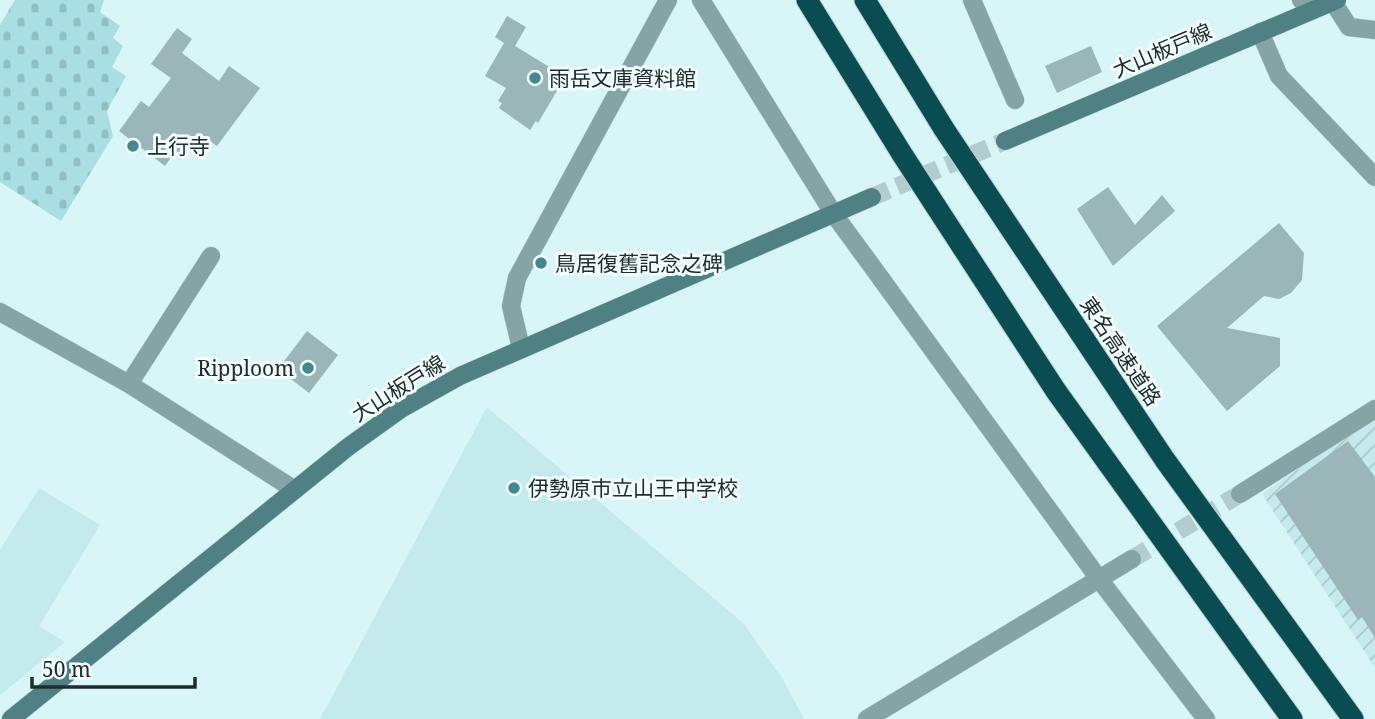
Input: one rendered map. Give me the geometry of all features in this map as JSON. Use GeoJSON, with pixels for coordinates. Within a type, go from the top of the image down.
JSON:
{"type":"FeatureCollection","features":[{"type":"Feature","properties":{"kind":"highway"},"geometry":{"type":"LineString","coordinates":[[807,0],[902,154],[1056,391],[1292,719]]}},
{"type":"Feature","properties":{"kind":"highway","name":"東名高速道路"},"geometry":{"type":"LineString","coordinates":[[865,0],[944,129],[1165,460],[1353,719]]}},
{"type":"Feature","properties":{"kind":"main road","name":"大山板戸線"},"geometry":{"type":"LineString","coordinates":[[1005,141],[1260,33],[1307,5],[1335,1]]}},
{"type":"Feature","properties":{"kind":"main road","name":"大山板戸線"},"geometry":{"type":"LineString","coordinates":[[11,719],[295,490],[401,409],[460,376],[521,348],[872,197]]}},
{"type":"Feature","properties":{"kind":"street"},"geometry":{"type":"LineString","coordinates":[[521,348],[511,306],[517,278],[668,0]]}},
{"type":"Feature","properties":{"kind":"street"},"geometry":{"type":"LineString","coordinates":[[701,0],[833,213],[1099,579],[1206,719]]}},
{"type":"Feature","properties":{"kind":"street"},"geometry":{"type":"LineString","coordinates":[[972,0],[1015,100]]}},
{"type":"Feature","properties":{"kind":"street"},"geometry":{"type":"LineString","coordinates":[[1335,1],[1349,27],[1375,30]]}},
{"type":"Feature","properties":{"kind":"street"},"geometry":{"type":"LineString","coordinates":[[1260,33],[1279,76],[1375,177]]}},
{"type":"Feature","properties":{"kind":"street"},"geometry":{"type":"LineString","coordinates":[[129,384],[211,256]]}},
{"type":"Feature","properties":{"kind":"street"},"geometry":{"type":"LineString","coordinates":[[0,312],[129,384],[295,490]]}},
{"type":"Feature","properties":{"kind":"street"},"geometry":{"type":"LineString","coordinates":[[1240,494],[1375,409]]}},
{"type":"Feature","properties":{"kind":"street"},"geometry":{"type":"LineString","coordinates":[[867,719],[1132,559]]}},
{"type":"Feature","properties":{"kind":"shaded area","name":"伊勢原市立山王中学校"},"geometry":{"type":"Polygon","coordinates":[[[487,407],[744,624],[784,681],[804,719],[320,719],[487,407]]]}},
{"type":"Feature","properties":{"kind":"shaded area"},"geometry":{"type":"Polygon","coordinates":[[[1375,416],[1375,668],[1262,494],[1375,416]]]}},
{"type":"Feature","properties":{"kind":"shaded area"},"geometry":{"type":"Polygon","coordinates":[[[39,488],[100,525],[39,626],[65,642],[0,695],[0,550],[39,488]]]}},
{"type":"Feature","properties":{"kind":"green space"},"geometry":{"type":"Polygon","coordinates":[[[15,0],[104,0],[100,12],[120,26],[113,38],[123,46],[112,67],[126,76],[107,111],[113,136],[61,221],[0,182],[0,25],[15,0]]]}},
{"type":"Feature","properties":{"kind":"building"},"geometry":{"type":"Polygon","coordinates":[[[507,16],[526,27],[515,46],[556,71],[555,74],[564,79],[538,123],[536,121],[530,130],[499,108],[502,103],[498,101],[506,88],[485,76],[504,43],[495,37],[507,16]]]}},
{"type":"Feature","properties":{"kind":"building"},"geometry":{"type":"Polygon","coordinates":[[[177,28],[192,39],[182,53],[219,81],[229,66],[260,88],[217,146],[204,137],[198,145],[194,142],[180,160],[173,155],[165,166],[119,131],[141,101],[149,107],[171,78],[151,64],[177,28]]]}},
{"type":"Feature","properties":{"kind":"building"},"geometry":{"type":"Polygon","coordinates":[[[1091,46],[1102,72],[1057,93],[1045,66],[1091,46]]]}},
{"type":"Feature","properties":{"kind":"building"},"geometry":{"type":"Polygon","coordinates":[[[1108,187],[1135,225],[1162,195],[1175,211],[1113,266],[1077,209],[1108,187]]]}},
{"type":"Feature","properties":{"kind":"building"},"geometry":{"type":"Polygon","coordinates":[[[1279,223],[1304,253],[1302,280],[1291,293],[1279,299],[1264,296],[1227,328],[1280,338],[1280,366],[1227,411],[1157,326],[1279,223]]]}},
{"type":"Feature","properties":{"kind":"building"},"geometry":{"type":"Polygon","coordinates":[[[307,331],[338,355],[309,393],[278,369],[307,331]]]}},
{"type":"Feature","properties":{"kind":"building"},"geometry":{"type":"Polygon","coordinates":[[[1348,441],[1375,477],[1375,638],[1362,617],[1358,620],[1275,494],[1348,441]]]}},
{"type":"Feature","properties":{"kind":"tunnel"},"geometry":{"type":"LineString","coordinates":[[872,197],[1005,141]]}},
{"type":"Feature","properties":{"kind":"tunnel"},"geometry":{"type":"LineString","coordinates":[[1132,559],[1240,494]]}},
{"type":"Feature","properties":{"kind":"place","name":"雨岳文庫資料館"},"geometry":{"type":"Point","coordinates":[535,78]}},
{"type":"Feature","properties":{"kind":"place","name":"上行寺"},"geometry":{"type":"Point","coordinates":[133,146]}},
{"type":"Feature","properties":{"kind":"place","name":"鳥居復舊記念之碑"},"geometry":{"type":"Point","coordinates":[541,263]}},
{"type":"Feature","properties":{"kind":"place","name":"Ripploom"},"geometry":{"type":"Point","coordinates":[308,368]}},
{"type":"Feature","properties":{"kind":"place","name":"伊勢原市立山王中学校"},"geometry":{"type":"Point","coordinates":[514,488]}}]}
